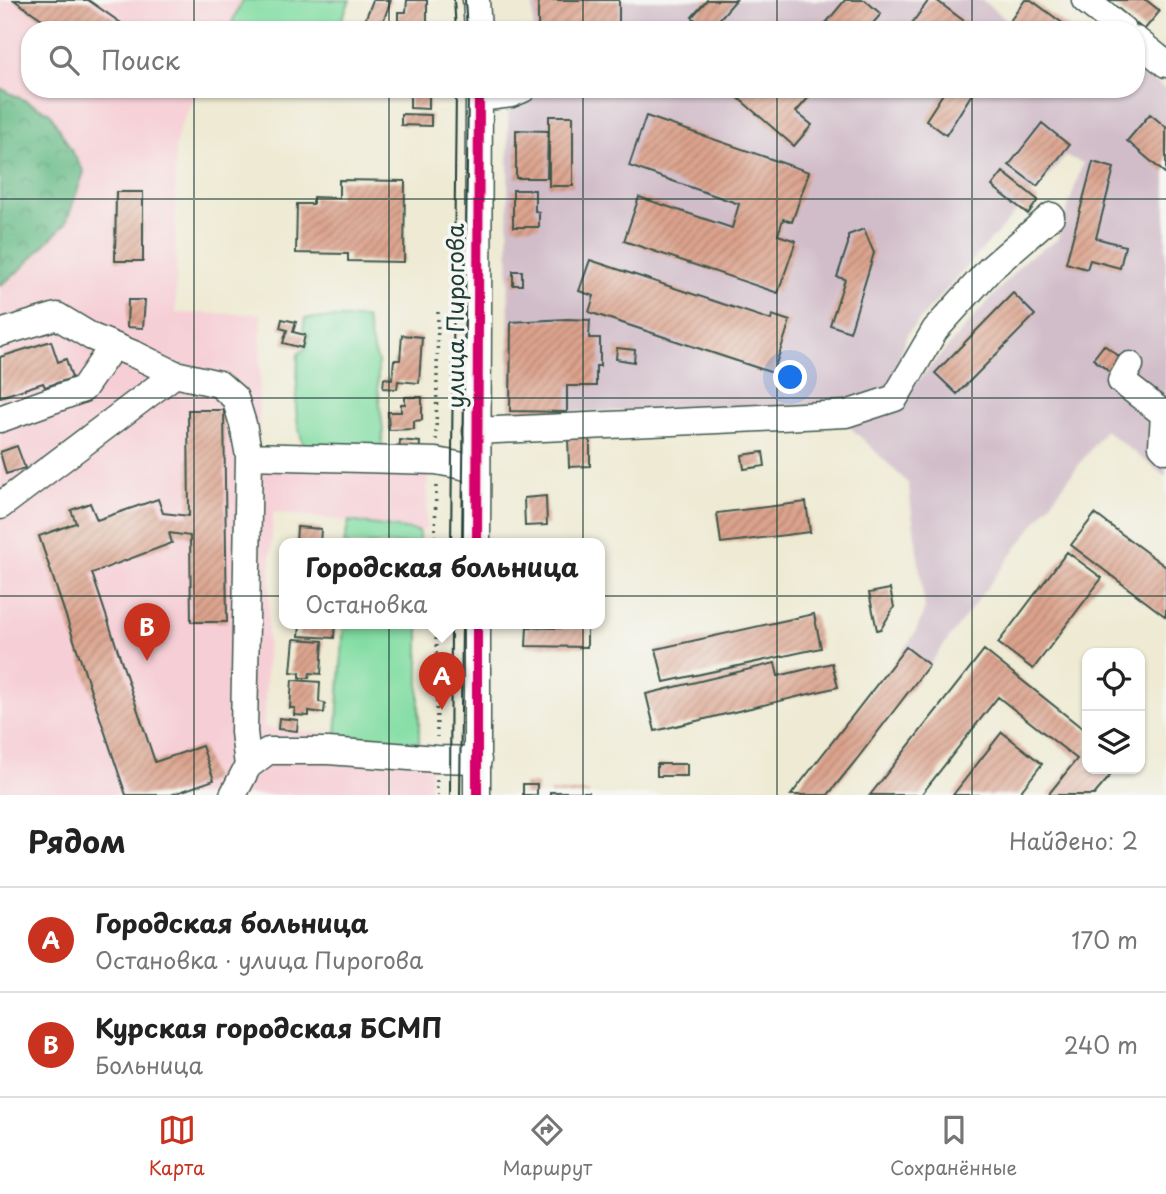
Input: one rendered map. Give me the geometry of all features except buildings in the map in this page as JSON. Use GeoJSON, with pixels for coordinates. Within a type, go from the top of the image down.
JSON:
{"type":"FeatureCollection","features":[{"type":"Feature","properties":{"kind":"street"},"geometry":{"type":"LineString","coordinates":[[475,0],[477,21]]}},
{"type":"Feature","properties":{"kind":"street"},"geometry":{"type":"LineString","coordinates":[[1085,0],[1112,21]]}},
{"type":"Feature","properties":{"kind":"street"},"geometry":{"type":"LineString","coordinates":[[1145,47],[1166,64]]}},
{"type":"Feature","properties":{"kind":"street","name":"улица Пирогова"},"geometry":{"type":"LineString","coordinates":[[477,538],[479,98]]}},
{"type":"Feature","properties":{"kind":"street"},"geometry":{"type":"LineString","coordinates":[[476,431],[846,414],[894,398],[935,330],[990,269],[1051,216]]}},
{"type":"Feature","properties":{"kind":"street"},"geometry":{"type":"LineString","coordinates":[[0,333],[57,316],[92,337],[175,374],[219,384],[234,398],[243,424],[249,456],[244,732],[248,766]]}},
{"type":"Feature","properties":{"kind":"street"},"geometry":{"type":"LineString","coordinates":[[0,419],[83,389],[113,346]]}},
{"type":"Feature","properties":{"kind":"street"},"geometry":{"type":"LineString","coordinates":[[1130,365],[1121,381],[1165,413],[1162,446],[1166,450]]}},
{"type":"Feature","properties":{"kind":"street"},"geometry":{"type":"LineString","coordinates":[[0,506],[175,374]]}},
{"type":"Feature","properties":{"kind":"street"},"geometry":{"type":"LineString","coordinates":[[249,456],[436,461],[476,471]]}},
{"type":"Feature","properties":{"kind":"street"},"geometry":{"type":"LineString","coordinates":[[477,629],[477,795]]}},
{"type":"Feature","properties":{"kind":"street"},"geometry":{"type":"LineString","coordinates":[[233,795],[248,766],[268,751],[328,751],[478,760]]}},
{"type":"Feature","properties":{"kind":"path"},"geometry":{"type":"LineString","coordinates":[[435,538],[438,310]]}},
{"type":"Feature","properties":{"kind":"path"},"geometry":{"type":"LineString","coordinates":[[436,629],[437,795]]}},
{"type":"Feature","properties":{"kind":"shaded area"},"geometry":{"type":"Polygon","coordinates":[[[0,0],[243,0],[232,21],[21,21],[21,98],[194,98],[179,129],[175,148],[176,313],[261,314],[258,454],[428,458],[426,531],[273,512],[264,727],[431,745],[430,795],[0,795],[0,286],[21,269],[66,223],[50,113],[0,88],[0,0]]]}},
{"type":"Feature","properties":{"kind":"shaded area"},"geometry":{"type":"Polygon","coordinates":[[[533,0],[982,0],[1008,21],[533,21],[533,0]]]}},
{"type":"Feature","properties":{"kind":"shaded area"},"geometry":{"type":"Polygon","coordinates":[[[1145,73],[1166,90],[1166,477],[1105,430],[929,665],[906,647],[925,609],[908,483],[845,422],[899,402],[1026,259],[1057,240],[1083,163],[1066,156],[907,334],[890,390],[843,406],[510,411],[509,417],[508,98],[1145,98],[1145,73]]]}},
{"type":"Feature","properties":{"kind":"green space"},"geometry":{"type":"Polygon","coordinates":[[[243,0],[350,0],[341,21],[232,21],[243,0]]]}},
{"type":"Feature","properties":{"kind":"green space"},"geometry":{"type":"Polygon","coordinates":[[[0,88],[50,113],[84,172],[66,223],[21,269],[0,286],[0,88]]]}},
{"type":"Feature","properties":{"kind":"green space"},"geometry":{"type":"Polygon","coordinates":[[[305,318],[366,318],[378,362],[383,430],[381,454],[305,451],[296,409],[298,354],[305,349],[309,335],[303,330],[305,318]]]}},
{"type":"Feature","properties":{"kind":"green space"},"geometry":{"type":"Polygon","coordinates":[[[349,521],[419,531],[419,538],[345,538],[349,521]]]}},
{"type":"Feature","properties":{"kind":"green space"},"geometry":{"type":"Polygon","coordinates":[[[344,629],[419,629],[419,743],[336,735],[344,629]]]}},
{"type":"Feature","properties":{"kind":"tram line"},"geometry":{"type":"LineString","coordinates":[[454,0],[455,21]]}},
{"type":"Feature","properties":{"kind":"tram line"},"geometry":{"type":"LineString","coordinates":[[465,0],[466,21]]}},
{"type":"Feature","properties":{"kind":"tram line"},"geometry":{"type":"LineString","coordinates":[[451,538],[456,98]]}},
{"type":"Feature","properties":{"kind":"tram line"},"geometry":{"type":"LineString","coordinates":[[462,538],[468,98]]}},
{"type":"Feature","properties":{"kind":"tram line"},"geometry":{"type":"LineString","coordinates":[[450,795],[451,629]]}},
{"type":"Feature","properties":{"kind":"tram line"},"geometry":{"type":"LineString","coordinates":[[460,795],[462,629]]}},
{"type":"Feature","properties":{"kind":"cycle path"},"geometry":{"type":"LineString","coordinates":[[477,538],[479,98]]}},
{"type":"Feature","properties":{"kind":"cycle path"},"geometry":{"type":"LineString","coordinates":[[477,629],[477,795]]}},
{"type":"Feature","properties":{"kind":"place","name":"Курская городская БСМП"},"geometry":{"type":"Point","coordinates":[147,661]}},
{"type":"Feature","properties":{"kind":"place","name":"Городская больница"},"geometry":{"type":"Point","coordinates":[442,710]}}]}
